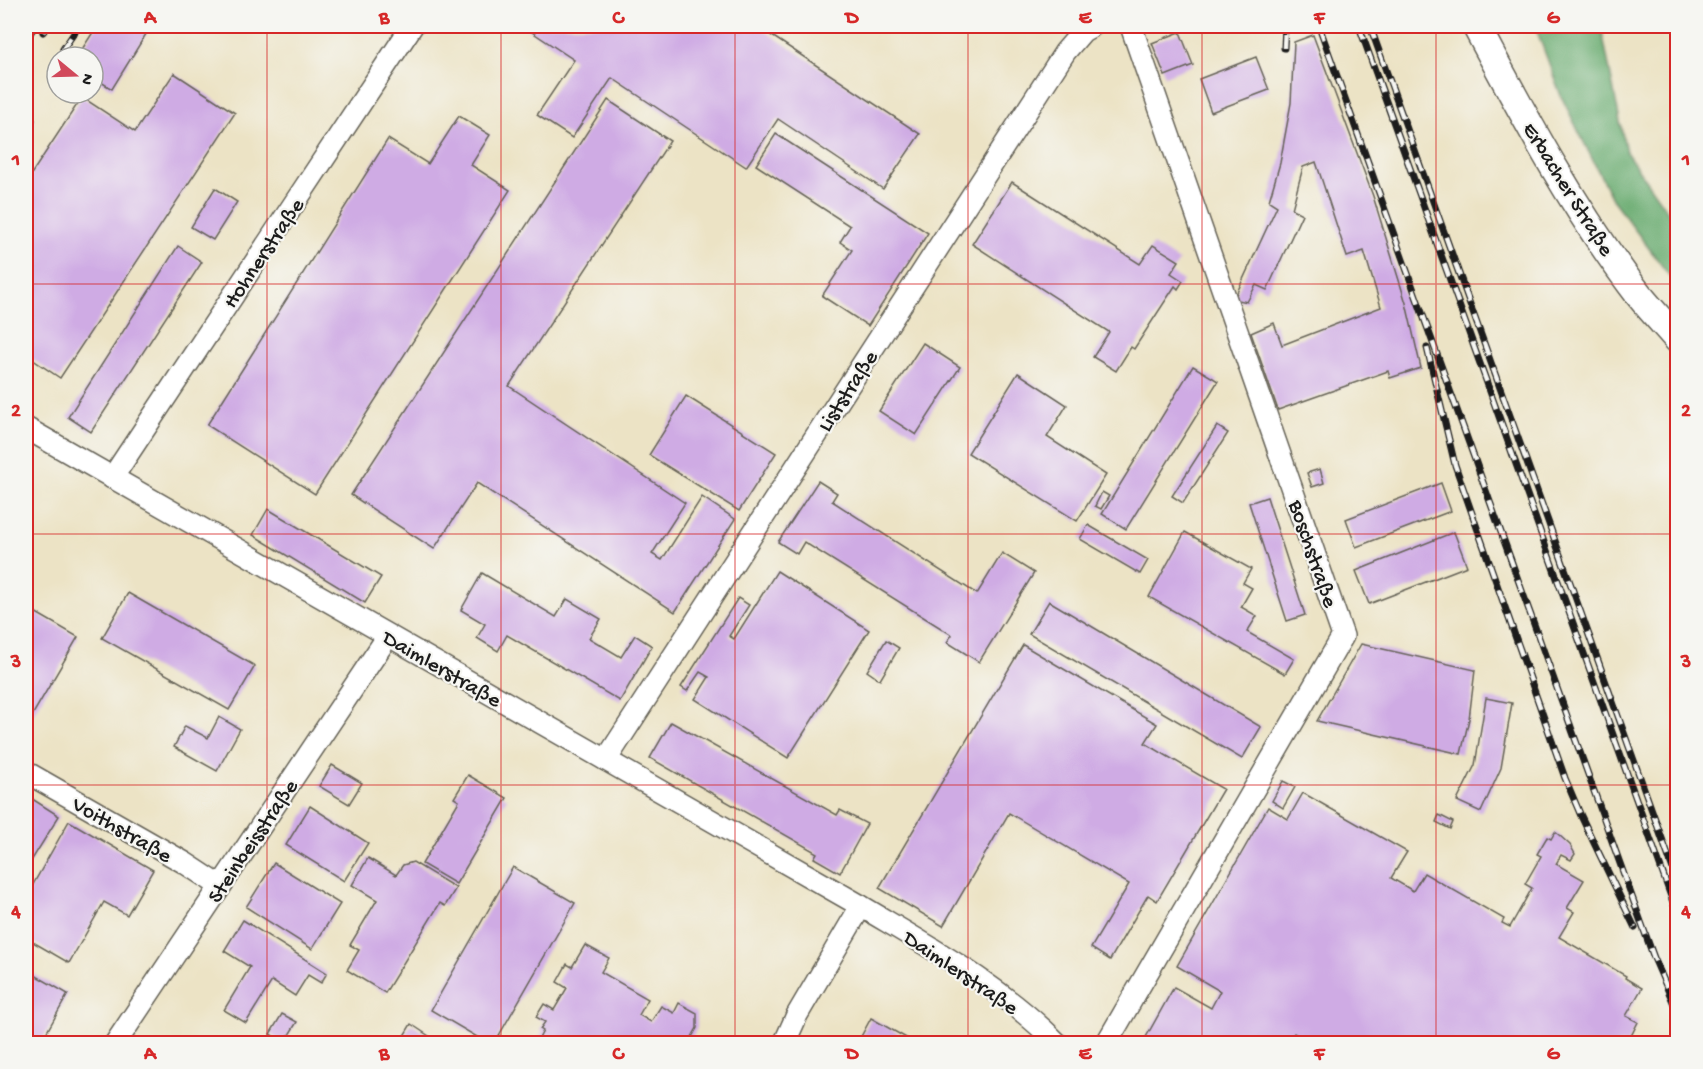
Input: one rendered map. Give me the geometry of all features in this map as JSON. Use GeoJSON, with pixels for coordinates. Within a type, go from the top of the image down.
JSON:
{"type":"FeatureCollection","features":[{"type":"Feature","properties":{"kind":"main road","name":"Erbacher Straße"},"geometry":{"type":"LineString","coordinates":[[1476,26],[1519,106],[1580,210],[1639,294],[1677,340]]}},
{"type":"Feature","properties":{"kind":"street","name":"Hohnerstraße"},"geometry":{"type":"LineString","coordinates":[[112,478],[412,26]]}},
{"type":"Feature","properties":{"kind":"street","name":"Liststraße"},"geometry":{"type":"LineString","coordinates":[[606,760],[1065,51],[1083,31],[1092,26]]}},
{"type":"Feature","properties":{"kind":"street","name":"Boschstraße"},"geometry":{"type":"LineString","coordinates":[[1106,1044],[1343,636],[1131,26]]}},
{"type":"Feature","properties":{"kind":"street","name":"Daimlerstraße"},"geometry":{"type":"LineString","coordinates":[[26,428],[861,906],[979,977],[1022,1010],[1058,1044]]}},
{"type":"Feature","properties":{"kind":"street","name":"Steinbeisstraße"},"geometry":{"type":"LineString","coordinates":[[116,1044],[388,636]]}},
{"type":"Feature","properties":{"kind":"street","name":"Voithstraße"},"geometry":{"type":"LineString","coordinates":[[26,772],[185,863],[220,886]]}},
{"type":"Feature","properties":{"kind":"street"},"geometry":{"type":"LineString","coordinates":[[784,1044],[796,1015],[861,906]]}},
{"type":"Feature","properties":{"kind":"green space"},"geometry":{"type":"Polygon","coordinates":[[[1535,26],[1601,26],[1626,152],[1677,225],[1677,286],[1612,199],[1561,96],[1535,26]]]}},
{"type":"Feature","properties":{"kind":"building"},"geometry":{"type":"Polygon","coordinates":[[[97,26],[151,26],[112,89],[105,85],[105,45],[85,45],[97,26]]]}},
{"type":"Feature","properties":{"kind":"building"},"geometry":{"type":"Polygon","coordinates":[[[523,26],[766,26],[763,30],[920,134],[883,189],[778,119],[746,167],[612,78],[572,138],[537,115],[574,60],[523,26]]]}},
{"type":"Feature","properties":{"kind":"building"},"geometry":{"type":"Polygon","coordinates":[[[1180,32],[1193,65],[1165,76],[1152,43],[1180,32]]]}},
{"type":"Feature","properties":{"kind":"building"},"geometry":{"type":"Polygon","coordinates":[[[1313,35],[1373,196],[1406,303],[1421,368],[1390,378],[1388,371],[1278,410],[1251,333],[1274,323],[1282,345],[1381,307],[1364,251],[1347,257],[1316,162],[1303,167],[1292,209],[1302,214],[1267,290],[1256,285],[1247,302],[1234,299],[1277,206],[1269,201],[1280,163],[1291,103],[1294,42],[1313,35]]]}},
{"type":"Feature","properties":{"kind":"building"},"geometry":{"type":"Polygon","coordinates":[[[1256,57],[1269,90],[1211,112],[1199,79],[1256,57]]]}},
{"type":"Feature","properties":{"kind":"building"},"geometry":{"type":"Polygon","coordinates":[[[174,73],[235,113],[60,378],[26,355],[26,182],[77,105],[94,105],[135,132],[174,73]]]}},
{"type":"Feature","properties":{"kind":"building"},"geometry":{"type":"Polygon","coordinates":[[[608,100],[670,141],[509,386],[685,503],[652,554],[662,560],[702,497],[735,519],[675,612],[477,483],[434,549],[351,495],[608,100]]]}},
{"type":"Feature","properties":{"kind":"building"},"geometry":{"type":"Polygon","coordinates":[[[26,114],[35,120],[26,135],[26,114]]]}},
{"type":"Feature","properties":{"kind":"building"},"geometry":{"type":"Polygon","coordinates":[[[459,116],[490,135],[471,165],[510,190],[315,494],[207,425],[388,139],[428,164],[459,116]]]}},
{"type":"Feature","properties":{"kind":"building"},"geometry":{"type":"Polygon","coordinates":[[[776,134],[928,233],[868,326],[822,296],[852,250],[840,242],[850,226],[756,165],[776,134]]]}},
{"type":"Feature","properties":{"kind":"building"},"geometry":{"type":"Polygon","coordinates":[[[1012,182],[1140,264],[1153,245],[1179,261],[1171,273],[1183,281],[1178,289],[1175,286],[1134,349],[1131,347],[1116,371],[1093,357],[1109,332],[972,244],[1012,182]]]}},
{"type":"Feature","properties":{"kind":"building"},"geometry":{"type":"Polygon","coordinates":[[[215,188],[237,202],[213,240],[191,227],[215,188]]]}},
{"type":"Feature","properties":{"kind":"building"},"geometry":{"type":"Polygon","coordinates":[[[178,246],[202,262],[91,432],[68,417],[178,246]]]}},
{"type":"Feature","properties":{"kind":"building"},"geometry":{"type":"Polygon","coordinates":[[[923,343],[960,367],[916,435],[879,411],[923,343]]]}},
{"type":"Feature","properties":{"kind":"building"},"geometry":{"type":"Polygon","coordinates":[[[1193,366],[1218,381],[1126,529],[1102,514],[1193,366]]]}},
{"type":"Feature","properties":{"kind":"building"},"geometry":{"type":"Polygon","coordinates":[[[1018,373],[1067,405],[1047,437],[1106,475],[1077,521],[968,453],[1018,373]]]}},
{"type":"Feature","properties":{"kind":"building"},"geometry":{"type":"Polygon","coordinates":[[[686,396],[776,453],[739,511],[649,455],[686,396]]]}},
{"type":"Feature","properties":{"kind":"building"},"geometry":{"type":"Polygon","coordinates":[[[1217,426],[1228,433],[1183,503],[1172,496],[1217,426]]]}},
{"type":"Feature","properties":{"kind":"building"},"geometry":{"type":"Polygon","coordinates":[[[1320,469],[1324,483],[1312,487],[1307,473],[1320,469]]]}},
{"type":"Feature","properties":{"kind":"building"},"geometry":{"type":"Polygon","coordinates":[[[818,481],[837,493],[832,501],[977,594],[1002,553],[1034,573],[979,662],[947,642],[952,635],[804,542],[797,554],[778,542],[818,481]]]}},
{"type":"Feature","properties":{"kind":"building"},"geometry":{"type":"Polygon","coordinates":[[[1441,483],[1451,511],[1356,547],[1346,519],[1441,483]]]}},
{"type":"Feature","properties":{"kind":"building"},"geometry":{"type":"Polygon","coordinates":[[[1102,492],[1109,496],[1101,509],[1095,506],[1102,492]]]}},
{"type":"Feature","properties":{"kind":"building"},"geometry":{"type":"Polygon","coordinates":[[[1267,497],[1305,615],[1287,621],[1249,503],[1267,497]]]}},
{"type":"Feature","properties":{"kind":"building"},"geometry":{"type":"Polygon","coordinates":[[[268,509],[381,577],[365,603],[253,535],[268,509]]]}},
{"type":"Feature","properties":{"kind":"building"},"geometry":{"type":"Polygon","coordinates":[[[1088,525],[1148,560],[1140,574],[1080,539],[1088,525]]]}},
{"type":"Feature","properties":{"kind":"building"},"geometry":{"type":"Polygon","coordinates":[[[1185,532],[1251,569],[1243,583],[1252,588],[1241,607],[1257,616],[1247,632],[1294,659],[1285,674],[1149,597],[1185,532]]]}},
{"type":"Feature","properties":{"kind":"building"},"geometry":{"type":"Polygon","coordinates":[[[1454,532],[1467,566],[1369,604],[1356,571],[1454,532]]]}},
{"type":"Feature","properties":{"kind":"building"},"geometry":{"type":"Polygon","coordinates":[[[777,571],[869,630],[788,758],[695,699],[709,677],[700,672],[687,691],[681,687],[738,598],[749,605],[729,636],[734,639],[777,571]]]}},
{"type":"Feature","properties":{"kind":"building"},"geometry":{"type":"Polygon","coordinates":[[[482,573],[556,617],[567,599],[601,619],[589,638],[621,657],[635,635],[652,646],[620,701],[507,635],[498,651],[477,638],[485,624],[461,610],[482,573]]]}},
{"type":"Feature","properties":{"kind":"building"},"geometry":{"type":"Polygon","coordinates":[[[128,593],[255,666],[229,710],[102,638],[128,593]]]}},
{"type":"Feature","properties":{"kind":"building"},"geometry":{"type":"Polygon","coordinates":[[[1049,601],[1261,727],[1242,759],[1029,634],[1049,601]]]}},
{"type":"Feature","properties":{"kind":"building"},"geometry":{"type":"Polygon","coordinates":[[[26,607],[78,637],[26,726],[26,607]]]}},
{"type":"Feature","properties":{"kind":"building"},"geometry":{"type":"Polygon","coordinates":[[[886,640],[899,648],[880,680],[867,671],[886,640]]]}},
{"type":"Feature","properties":{"kind":"building"},"geometry":{"type":"Polygon","coordinates":[[[1361,644],[1475,670],[1469,719],[1461,754],[1317,721],[1361,644]]]}},
{"type":"Feature","properties":{"kind":"building"},"geometry":{"type":"Polygon","coordinates":[[[1023,645],[1157,724],[1145,743],[1223,789],[1157,901],[1148,895],[1110,960],[1091,948],[1129,884],[1009,813],[943,926],[879,888],[1023,645]]]}},
{"type":"Feature","properties":{"kind":"building"},"geometry":{"type":"Polygon","coordinates":[[[1486,698],[1512,703],[1501,768],[1481,812],[1457,801],[1475,765],[1486,698]]]}},
{"type":"Feature","properties":{"kind":"building"},"geometry":{"type":"Polygon","coordinates":[[[219,717],[240,729],[217,771],[174,747],[185,726],[208,738],[219,717]]]}},
{"type":"Feature","properties":{"kind":"building"},"geometry":{"type":"Polygon","coordinates":[[[671,722],[837,815],[840,810],[867,824],[840,873],[814,858],[817,853],[650,758],[671,722]]]}},
{"type":"Feature","properties":{"kind":"building"},"geometry":{"type":"Polygon","coordinates":[[[332,765],[362,783],[349,804],[319,786],[332,765]]]}},
{"type":"Feature","properties":{"kind":"building"},"geometry":{"type":"Polygon","coordinates":[[[468,775],[507,798],[456,884],[422,864],[459,801],[454,798],[468,775]]]}},
{"type":"Feature","properties":{"kind":"building"},"geometry":{"type":"Polygon","coordinates":[[[1283,781],[1295,787],[1283,808],[1272,801],[1283,781]]]}},
{"type":"Feature","properties":{"kind":"building"},"geometry":{"type":"Polygon","coordinates":[[[1303,793],[1407,852],[1391,878],[1413,891],[1424,873],[1504,919],[1502,923],[1510,927],[1532,888],[1525,884],[1541,856],[1537,854],[1547,837],[1551,839],[1555,832],[1559,835],[1570,845],[1575,854],[1571,860],[1561,855],[1556,864],[1584,880],[1567,908],[1574,912],[1559,937],[1626,976],[1625,978],[1642,988],[1626,1016],[1638,1022],[1627,1044],[1312,1044],[1294,1033],[1288,1044],[1153,1044],[1145,1039],[1174,987],[1211,1008],[1220,991],[1177,966],[1268,807],[1288,819],[1303,793]]]}},
{"type":"Feature","properties":{"kind":"building"},"geometry":{"type":"Polygon","coordinates":[[[26,795],[59,816],[28,866],[26,865],[26,795]]]}},
{"type":"Feature","properties":{"kind":"building"},"geometry":{"type":"Polygon","coordinates":[[[310,806],[368,843],[344,881],[286,845],[310,806]]]}},
{"type":"Feature","properties":{"kind":"building"},"geometry":{"type":"Polygon","coordinates":[[[1439,815],[1453,822],[1450,829],[1436,822],[1439,815]]]}},
{"type":"Feature","properties":{"kind":"building"},"geometry":{"type":"Polygon","coordinates":[[[69,821],[153,870],[127,915],[104,902],[69,963],[26,938],[26,897],[69,821]]]}},
{"type":"Feature","properties":{"kind":"building"},"geometry":{"type":"Polygon","coordinates":[[[368,858],[396,875],[403,865],[413,862],[456,888],[445,906],[440,903],[385,993],[347,970],[359,950],[350,945],[377,900],[352,885],[368,858]]]}},
{"type":"Feature","properties":{"kind":"building"},"geometry":{"type":"Polygon","coordinates":[[[274,863],[340,904],[312,949],[246,907],[274,863]]]}},
{"type":"Feature","properties":{"kind":"building"},"geometry":{"type":"Polygon","coordinates":[[[513,867],[575,903],[494,1044],[489,1044],[431,1010],[513,867]]]}},
{"type":"Feature","properties":{"kind":"building"},"geometry":{"type":"Polygon","coordinates":[[[243,920],[327,973],[321,983],[308,975],[295,996],[272,981],[246,1023],[224,1010],[250,967],[224,951],[243,920]]]}},
{"type":"Feature","properties":{"kind":"building"},"geometry":{"type":"Polygon","coordinates":[[[585,945],[609,958],[601,972],[648,999],[639,1015],[651,1022],[661,1006],[674,1013],[679,1003],[697,1013],[697,1028],[688,1044],[584,1044],[581,1042],[581,1044],[536,1044],[543,1031],[540,1029],[545,1022],[536,1017],[544,1004],[554,1010],[567,988],[557,982],[567,964],[572,967],[585,945]]]}},
{"type":"Feature","properties":{"kind":"building"},"geometry":{"type":"Polygon","coordinates":[[[26,970],[68,994],[40,1044],[26,1044],[26,970]]]}},
{"type":"Feature","properties":{"kind":"building"},"geometry":{"type":"Polygon","coordinates":[[[282,1014],[297,1022],[284,1043],[270,1034],[282,1014]]]}},
{"type":"Feature","properties":{"kind":"building"},"geometry":{"type":"Polygon","coordinates":[[[871,1018],[917,1044],[857,1044],[871,1018]]]}},
{"type":"Feature","properties":{"kind":"building"},"geometry":{"type":"Polygon","coordinates":[[[411,1024],[441,1044],[399,1044],[411,1024]]]}},
{"type":"Feature","properties":{"kind":"railway"},"geometry":{"type":"LineString","coordinates":[[26,39],[35,26]]}},
{"type":"Feature","properties":{"kind":"railway"},"geometry":{"type":"LineString","coordinates":[[43,32],[48,26]]}},
{"type":"Feature","properties":{"kind":"railway"},"geometry":{"type":"LineString","coordinates":[[66,45],[79,26]]}},
{"type":"Feature","properties":{"kind":"railway"},"geometry":{"type":"LineString","coordinates":[[1284,48],[1285,26]]}},
{"type":"Feature","properties":{"kind":"railway"},"geometry":{"type":"LineString","coordinates":[[1319,26],[1654,958],[1678,1013]]}},
{"type":"Feature","properties":{"kind":"railway"},"geometry":{"type":"LineString","coordinates":[[1359,26],[1678,916]]}},
{"type":"Feature","properties":{"kind":"railway"},"geometry":{"type":"LineString","coordinates":[[1370,26],[1678,883]]}},
{"type":"Feature","properties":{"kind":"railway"},"geometry":{"type":"LineString","coordinates":[[1427,348],[1455,465],[1565,778],[1635,928]]}}]}
